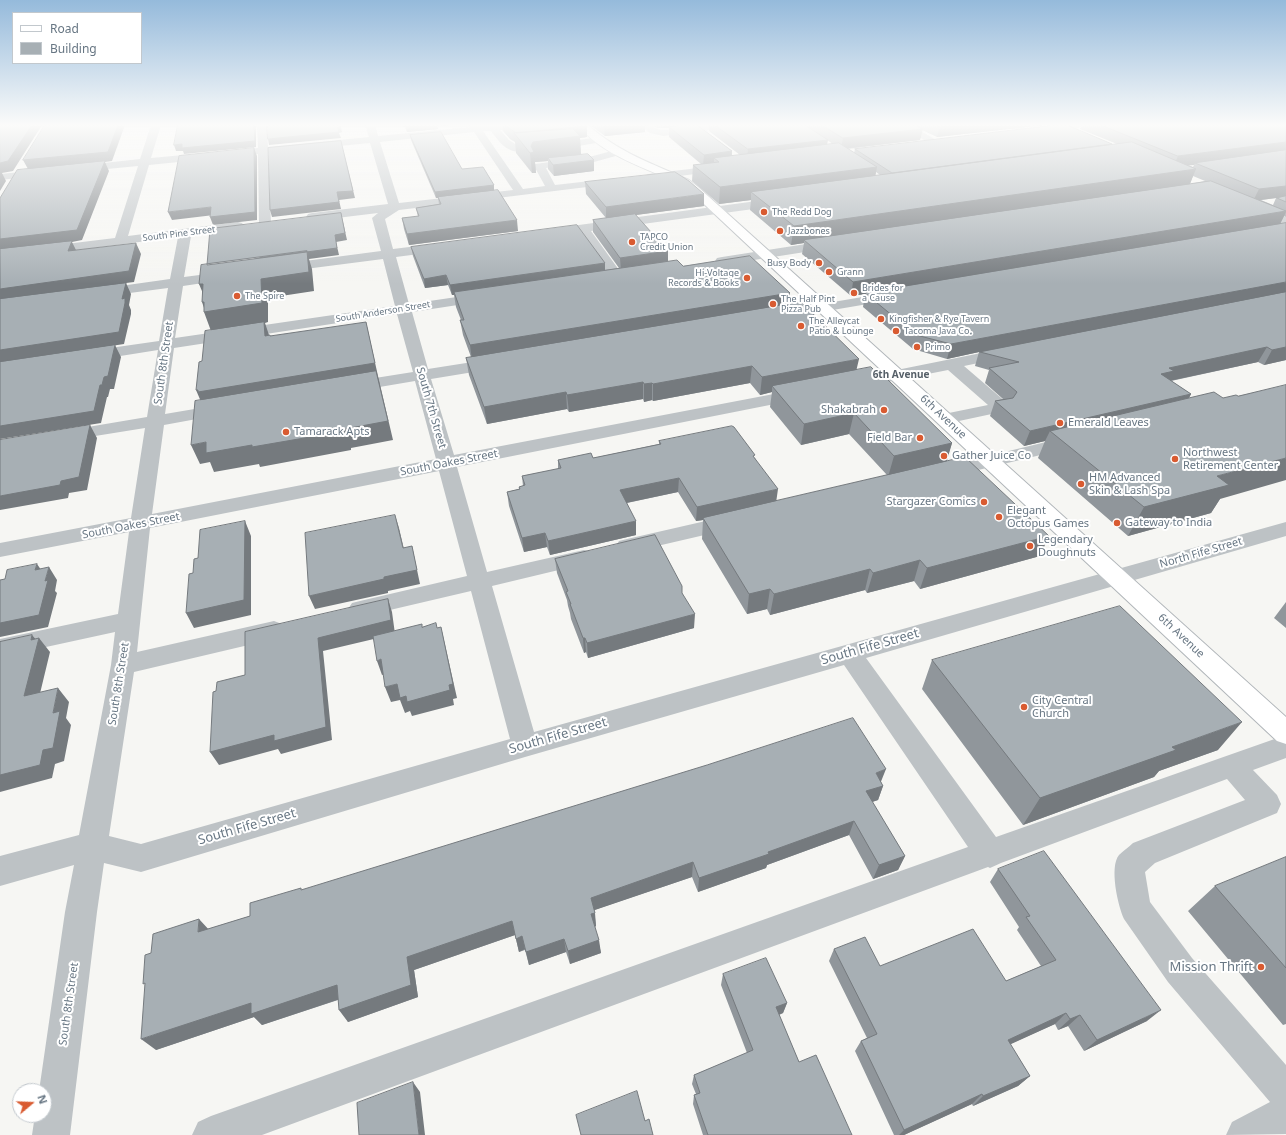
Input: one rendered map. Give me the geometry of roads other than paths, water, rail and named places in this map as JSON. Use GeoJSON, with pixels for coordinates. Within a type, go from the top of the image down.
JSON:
{"type":"FeatureCollection","features":[{"type":"Feature","properties":{"kind":"main road","name":"6th Avenue"},"geometry":{"type":"LineString","coordinates":[[675,178],[690,185],[718,210],[1286,733]]}},
{"type":"Feature","properties":{"kind":"street"},"geometry":{"type":"LineString","coordinates":[[10,187],[15,178]]}},
{"type":"Feature","properties":{"kind":"street"},"geometry":{"type":"LineString","coordinates":[[120,241],[140,178]]}},
{"type":"Feature","properties":{"kind":"street"},"geometry":{"type":"LineString","coordinates":[[263,178],[265,223]]}},
{"type":"Feature","properties":{"kind":"street"},"geometry":{"type":"LineString","coordinates":[[386,178],[395,208]]}},
{"type":"Feature","properties":{"kind":"street"},"geometry":{"type":"LineString","coordinates":[[511,178],[520,192]]}},
{"type":"Feature","properties":{"kind":"street"},"geometry":{"type":"LineString","coordinates":[[546,178],[549,184]]}},
{"type":"Feature","properties":{"kind":"street"},"geometry":{"type":"LineString","coordinates":[[303,218],[520,192],[572,178]]}},
{"type":"Feature","properties":{"kind":"street"},"geometry":{"type":"LineString","coordinates":[[611,178],[614,181]]}},
{"type":"Feature","properties":{"kind":"street"},"geometry":{"type":"LineString","coordinates":[[549,184],[614,181],[641,178]]}},
{"type":"Feature","properties":{"kind":"street"},"geometry":{"type":"LineString","coordinates":[[533,235],[792,200]]}},
{"type":"Feature","properties":{"kind":"street"},"geometry":{"type":"LineString","coordinates":[[1271,204],[1249,206],[1286,222]]}},
{"type":"Feature","properties":{"kind":"street","name":"South 7th Street"},"geometry":{"type":"LineString","coordinates":[[395,208],[378,218],[525,746]]}},
{"type":"Feature","properties":{"kind":"street","name":"South Pine Street"},"geometry":{"type":"LineString","coordinates":[[0,256],[280,221]]}},
{"type":"Feature","properties":{"kind":"street"},"geometry":{"type":"LineString","coordinates":[[582,228],[617,277]]}},
{"type":"Feature","properties":{"kind":"street","name":"South 8th Street"},"geometry":{"type":"LineString","coordinates":[[51,1135],[91,846],[123,665],[140,524],[176,282],[185,233]]}},
{"type":"Feature","properties":{"kind":"street"},"geometry":{"type":"LineString","coordinates":[[710,263],[845,242]]}},
{"type":"Feature","properties":{"kind":"street"},"geometry":{"type":"LineString","coordinates":[[269,270],[455,245]]}},
{"type":"Feature","properties":{"kind":"street"},"geometry":{"type":"LineString","coordinates":[[84,295],[246,273]]}},
{"type":"Feature","properties":{"kind":"street"},"geometry":{"type":"LineString","coordinates":[[602,279],[633,274]]}},
{"type":"Feature","properties":{"kind":"street"},"geometry":{"type":"LineString","coordinates":[[761,318],[908,293]]}},
{"type":"Feature","properties":{"kind":"street","name":"South Anderson Street"},"geometry":{"type":"LineString","coordinates":[[77,358],[495,295]]}},
{"type":"Feature","properties":{"kind":"street","name":"South Oakes Street"},"geometry":{"type":"LineString","coordinates":[[0,550],[447,464],[1021,350]]}},
{"type":"Feature","properties":{"kind":"street"},"geometry":{"type":"LineString","coordinates":[[332,390],[510,361]]}},
{"type":"Feature","properties":{"kind":"street"},"geometry":{"type":"LineString","coordinates":[[945,419],[1001,407],[951,364]]}},
{"type":"Feature","properties":{"kind":"street"},"geometry":{"type":"LineString","coordinates":[[47,439],[239,406]]}},
{"type":"Feature","properties":{"kind":"street"},"geometry":{"type":"LineString","coordinates":[[930,475],[1089,438]]}},
{"type":"Feature","properties":{"kind":"street"},"geometry":{"type":"LineString","coordinates":[[345,613],[754,517]]}},
{"type":"Feature","properties":{"kind":"street","name":"North Fife Street"},"geometry":{"type":"LineString","coordinates":[[1116,577],[1286,529]]}},
{"type":"Feature","properties":{"kind":"street","name":"South Fife Street"},"geometry":{"type":"LineString","coordinates":[[0,871],[91,846],[141,858],[525,746],[1116,577]]}},
{"type":"Feature","properties":{"kind":"street"},"geometry":{"type":"LineString","coordinates":[[0,648],[128,620]]}},
{"type":"Feature","properties":{"kind":"street"},"geometry":{"type":"LineString","coordinates":[[123,665],[292,626]]}},
{"type":"Feature","properties":{"kind":"street"},"geometry":{"type":"LineString","coordinates":[[849,653],[990,854]]}},
{"type":"Feature","properties":{"kind":"street"},"geometry":{"type":"LineString","coordinates":[[211,1135],[1286,746]]}},
{"type":"Feature","properties":{"kind":"street"},"geometry":{"type":"LineString","coordinates":[[1232,766],[1267,804],[1144,853],[1129,866],[1135,908],[1180,970],[1286,1093]]}},
{"type":"Feature","properties":{"kind":"street"},"geometry":{"type":"LineString","coordinates":[[1245,1135],[1286,1114]]}},
{"type":"Feature","properties":{"kind":"place","name":"The Redd Dog"},"geometry":{"type":"Point","coordinates":[764,212]}},
{"type":"Feature","properties":{"kind":"place","name":"Jazzbones"},"geometry":{"type":"Point","coordinates":[780,231]}},
{"type":"Feature","properties":{"kind":"place","name":"TAPCO Credit Union"},"geometry":{"type":"Point","coordinates":[632,242]}},
{"type":"Feature","properties":{"kind":"place","name":"Busy Body"},"geometry":{"type":"Point","coordinates":[819,263]}},
{"type":"Feature","properties":{"kind":"place","name":"Grann"},"geometry":{"type":"Point","coordinates":[829,272]}},
{"type":"Feature","properties":{"kind":"place","name":"Hi-Voltage Records & Books"},"geometry":{"type":"Point","coordinates":[747,278]}},
{"type":"Feature","properties":{"kind":"place","name":"Brides for a Cause"},"geometry":{"type":"Point","coordinates":[854,293]}},
{"type":"Feature","properties":{"kind":"place","name":"The Spire"},"geometry":{"type":"Point","coordinates":[237,296]}},
{"type":"Feature","properties":{"kind":"place","name":"The Half Pint Pizza Pub"},"geometry":{"type":"Point","coordinates":[773,304]}},
{"type":"Feature","properties":{"kind":"place","name":"Kingfisher & Rye Tavern"},"geometry":{"type":"Point","coordinates":[881,319]}},
{"type":"Feature","properties":{"kind":"place","name":"The Alleycat Patio & Lounge"},"geometry":{"type":"Point","coordinates":[801,326]}},
{"type":"Feature","properties":{"kind":"place","name":"Tacoma Java Co."},"geometry":{"type":"Point","coordinates":[896,331]}},
{"type":"Feature","properties":{"kind":"place","name":"Primo"},"geometry":{"type":"Point","coordinates":[917,347]}},
{"type":"Feature","properties":{"kind":"place","name":"Shakabrah"},"geometry":{"type":"Point","coordinates":[884,410]}},
{"type":"Feature","properties":{"kind":"place","name":"Emerald Leaves"},"geometry":{"type":"Point","coordinates":[1060,423]}},
{"type":"Feature","properties":{"kind":"place","name":"Tamarack Apts"},"geometry":{"type":"Point","coordinates":[286,432]}},
{"type":"Feature","properties":{"kind":"place","name":"Field Bar"},"geometry":{"type":"Point","coordinates":[920,438]}},
{"type":"Feature","properties":{"kind":"place","name":"Gather Juice Co"},"geometry":{"type":"Point","coordinates":[944,456]}},
{"type":"Feature","properties":{"kind":"place","name":"Northwest Retirement Center"},"geometry":{"type":"Point","coordinates":[1175,459]}},
{"type":"Feature","properties":{"kind":"place","name":"HM Advanced Skin & Lash Spa"},"geometry":{"type":"Point","coordinates":[1081,484]}},
{"type":"Feature","properties":{"kind":"place","name":"Stargazer Comics"},"geometry":{"type":"Point","coordinates":[984,502]}},
{"type":"Feature","properties":{"kind":"place","name":"Elegant Octopus Games"},"geometry":{"type":"Point","coordinates":[999,517]}},
{"type":"Feature","properties":{"kind":"place","name":"Gateway to India"},"geometry":{"type":"Point","coordinates":[1117,523]}},
{"type":"Feature","properties":{"kind":"place","name":"Legendary Doughnuts"},"geometry":{"type":"Point","coordinates":[1030,546]}},
{"type":"Feature","properties":{"kind":"place","name":"City Central Church"},"geometry":{"type":"Point","coordinates":[1024,707]}},
{"type":"Feature","properties":{"kind":"place","name":"Mission Thrift"},"geometry":{"type":"Point","coordinates":[1261,967]}},
{"type":"Feature","properties":{"kind":"district","name":"6th Avenue"},"geometry":{"type":"Point","coordinates":[901,375]}}]}
